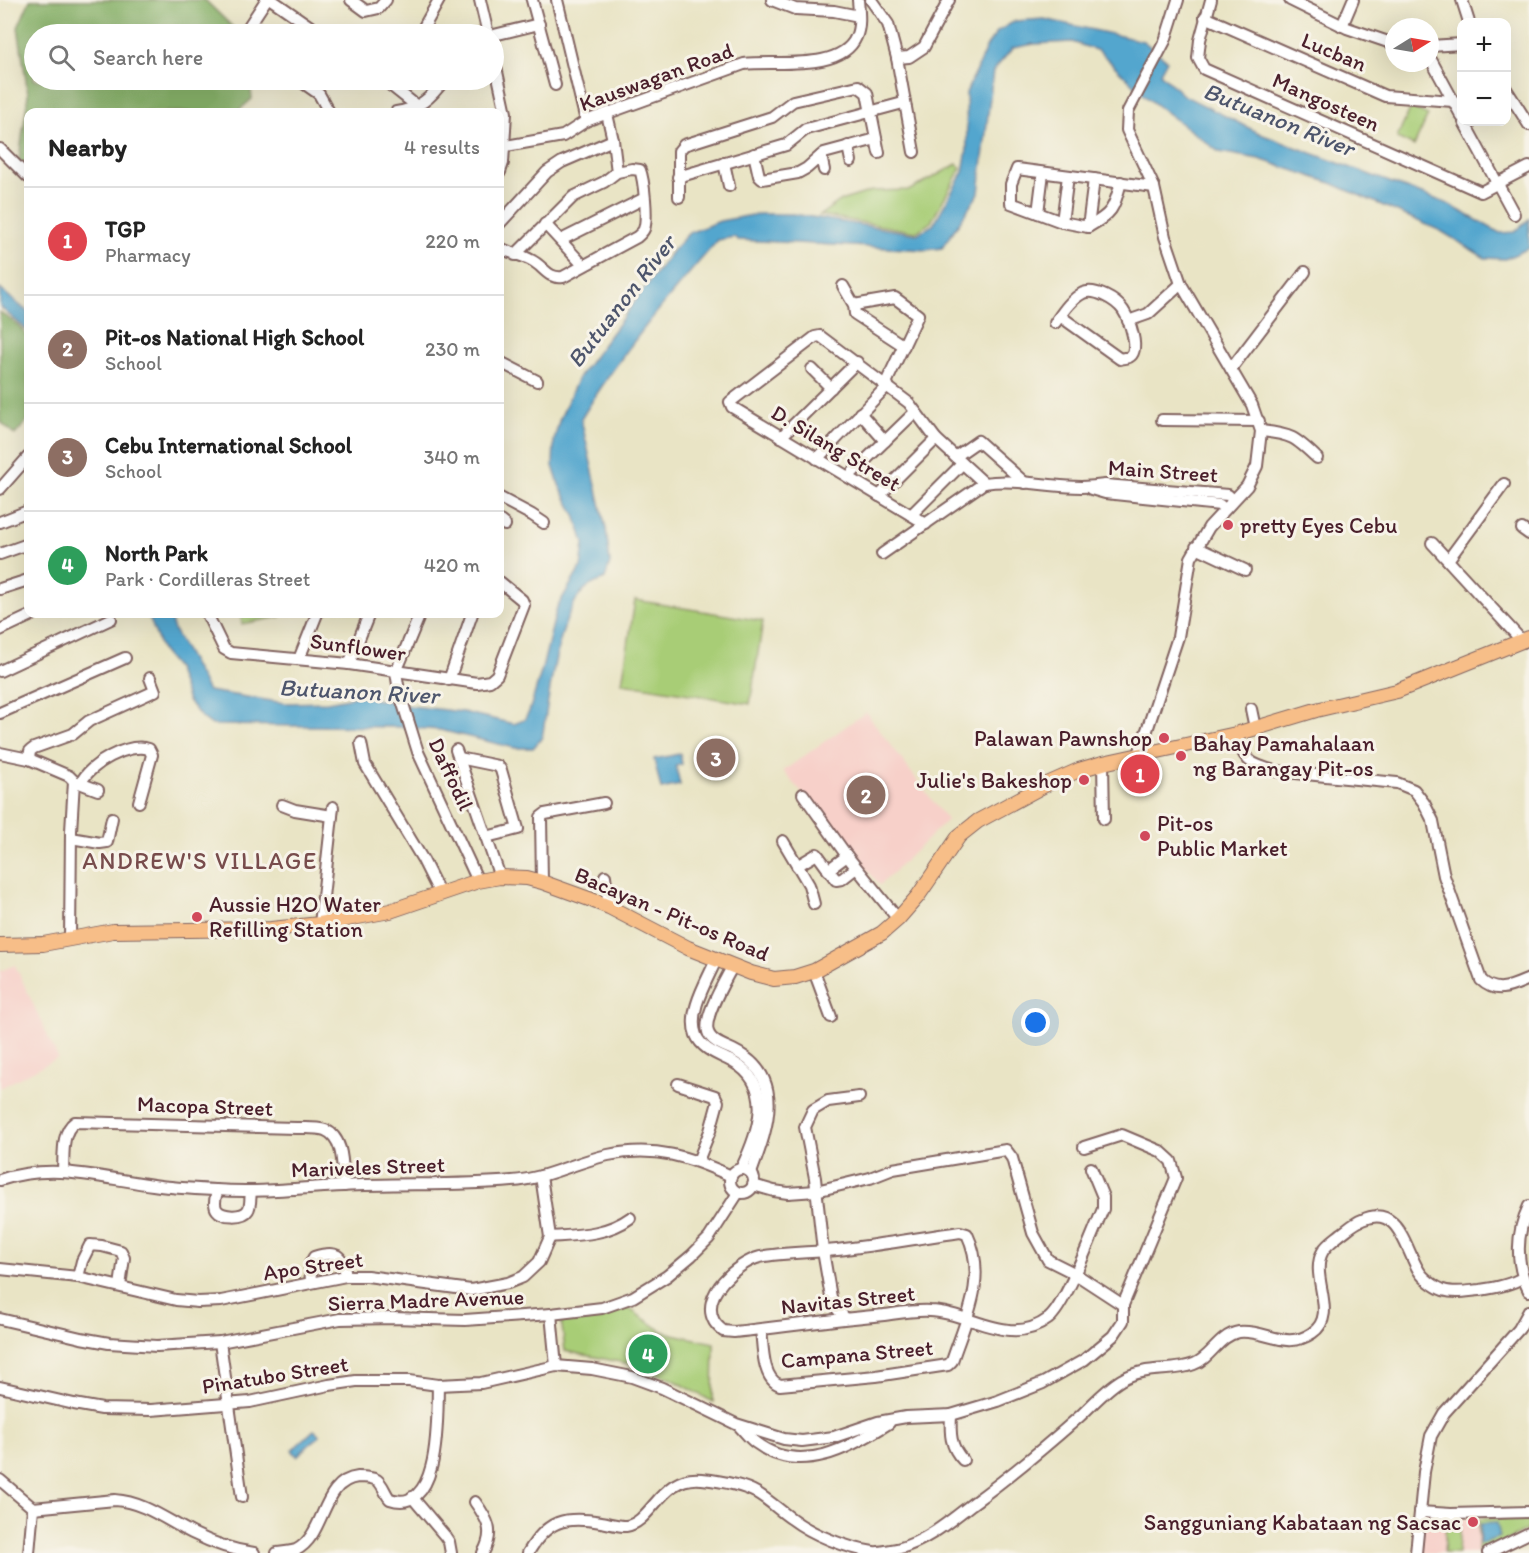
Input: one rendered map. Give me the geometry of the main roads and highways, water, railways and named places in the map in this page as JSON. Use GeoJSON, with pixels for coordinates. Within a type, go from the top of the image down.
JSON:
{"type":"FeatureCollection","features":[{"type":"Feature","properties":{"kind":"main road","name":"Bacayan - Pit-os Road"},"geometry":{"type":"LineString","coordinates":[[0,945],[43,944],[113,932],[271,929],[320,924],[390,911],[478,880],[500,877],[527,878],[609,907],[658,934],[732,967],[774,979],[795,977],[814,971],[862,945],[898,919],[918,897],[959,836],[978,821],[1045,785],[1102,763],[1236,734],[1316,710],[1397,691],[1526,640]]}},
{"type":"Feature","properties":{"kind":"water"},"geometry":{"type":"Polygon","coordinates":[[[1044,19],[1143,41],[1167,60],[1160,73],[1183,95],[1263,135],[1446,203],[1500,233],[1515,232],[1529,219],[1529,248],[1505,259],[1485,258],[1441,231],[1331,183],[1259,159],[1219,152],[1146,97],[1099,51],[1072,42],[1034,44],[1013,48],[993,71],[979,193],[942,248],[926,250],[738,240],[734,237],[718,240],[628,349],[596,395],[581,419],[606,529],[610,563],[605,579],[584,590],[567,619],[551,681],[542,738],[533,748],[515,748],[440,730],[400,727],[212,725],[201,717],[188,701],[176,668],[162,651],[150,618],[170,618],[174,630],[208,691],[285,703],[327,702],[359,696],[411,706],[463,712],[514,724],[524,720],[529,712],[542,669],[557,607],[581,567],[584,543],[575,515],[559,485],[553,466],[554,441],[559,421],[578,378],[673,250],[689,233],[720,221],[758,214],[793,214],[917,234],[933,225],[963,172],[967,149],[966,93],[987,46],[998,31],[1015,21],[1044,19]]]}},
{"type":"Feature","properties":{"kind":"water"},"geometry":{"type":"Polygon","coordinates":[[[0,289],[24,309],[24,328],[0,307],[0,289]]]}},
{"type":"Feature","properties":{"kind":"water"},"geometry":{"type":"Polygon","coordinates":[[[680,754],[682,764],[676,766],[680,785],[661,789],[654,759],[680,754]]]}},
{"type":"Feature","properties":{"kind":"water"},"geometry":{"type":"Polygon","coordinates":[[[314,1430],[320,1435],[297,1456],[292,1450],[314,1430]]]}},
{"type":"Feature","properties":{"kind":"water"},"geometry":{"type":"Polygon","coordinates":[[[1497,1523],[1500,1537],[1479,1544],[1481,1524],[1497,1523]]]}},
{"type":"Feature","properties":{"kind":"place","name":"pretty Eyes Cebu"},"geometry":{"type":"Point","coordinates":[1228,525]}},
{"type":"Feature","properties":{"kind":"place","name":"Palawan Pawnshop"},"geometry":{"type":"Point","coordinates":[1164,738]}},
{"type":"Feature","properties":{"kind":"place","name":"Bahay Pamahalaan ng Barangay Pit-os"},"geometry":{"type":"Point","coordinates":[1181,756]}},
{"type":"Feature","properties":{"kind":"place","name":"Cebu International School"},"geometry":{"type":"Point","coordinates":[716,758]}},
{"type":"Feature","properties":{"kind":"place","name":"TGP"},"geometry":{"type":"Point","coordinates":[1140,774]}},
{"type":"Feature","properties":{"kind":"place","name":"Julie's Bakeshop"},"geometry":{"type":"Point","coordinates":[1084,780]}},
{"type":"Feature","properties":{"kind":"place","name":"Pit-os National High School"},"geometry":{"type":"Point","coordinates":[866,795]}},
{"type":"Feature","properties":{"kind":"place","name":"Pit-os Public Market"},"geometry":{"type":"Point","coordinates":[1145,836]}},
{"type":"Feature","properties":{"kind":"place","name":"Aussie H2O Water Refilling Station"},"geometry":{"type":"Point","coordinates":[197,917]}},
{"type":"Feature","properties":{"kind":"place","name":"North Park"},"geometry":{"type":"Point","coordinates":[648,1354]}},
{"type":"Feature","properties":{"kind":"place","name":"Sangguniang Kabataan ng Sacsac"},"geometry":{"type":"Point","coordinates":[1473,1522]}},
{"type":"Feature","properties":{"kind":"district","name":"ANDREW'S VILLAGE"},"geometry":{"type":"Point","coordinates":[200,860]}},
{"type":"Feature","properties":{"kind":"water label","name":"Butuanon River"},"geometry":{"type":"Point","coordinates":[1279,119]}},
{"type":"Feature","properties":{"kind":"water label","name":"Butuanon River"},"geometry":{"type":"Point","coordinates":[621,301]}},
{"type":"Feature","properties":{"kind":"water label","name":"Butuanon River"},"geometry":{"type":"Point","coordinates":[359,691]}}]}
